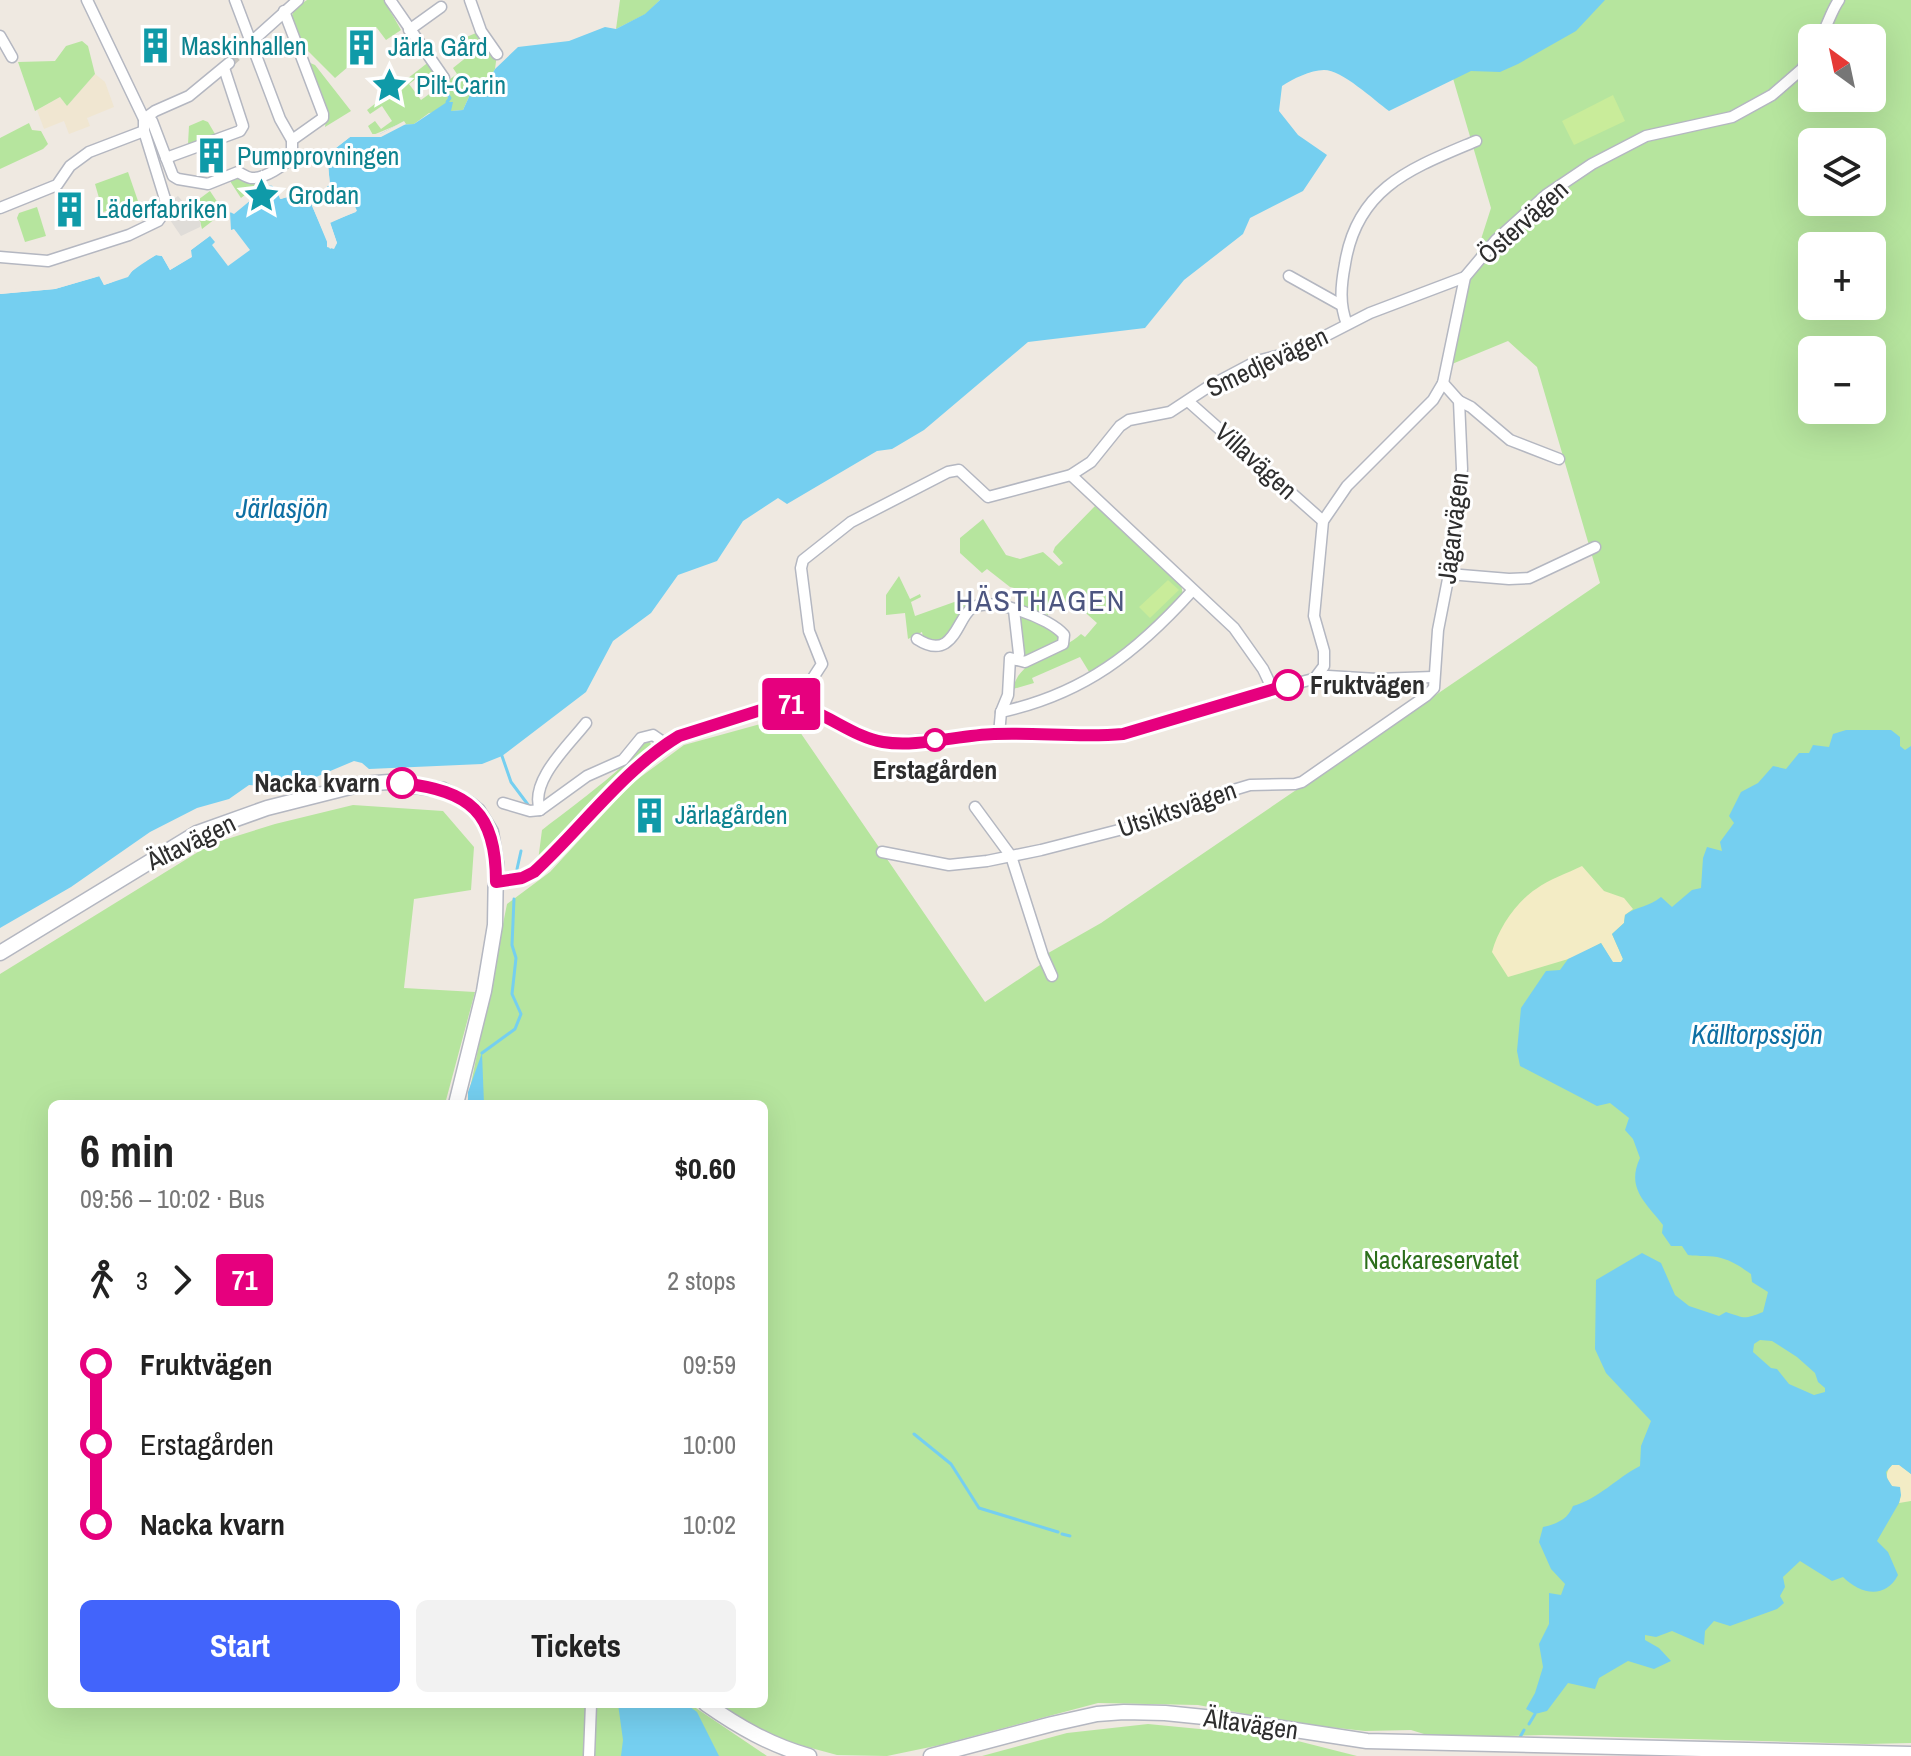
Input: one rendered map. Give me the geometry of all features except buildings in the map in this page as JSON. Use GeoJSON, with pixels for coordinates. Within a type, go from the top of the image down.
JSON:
{"type":"FeatureCollection","features":[{"type":"Feature","properties":{"kind":"main road","name":"Ältavägen"},"geometry":{"type":"LineString","coordinates":[[0,953],[197,833],[267,808],[362,784],[389,782],[443,790],[478,811],[491,832],[496,863],[495,925],[486,978],[457,1100]]}},
{"type":"Feature","properties":{"kind":"main road"},"geometry":{"type":"LineString","coordinates":[[712,1708],[766,1741],[809,1756]]}},
{"type":"Feature","properties":{"kind":"main road","name":"Ältavägen"},"geometry":{"type":"LineString","coordinates":[[931,1756],[1097,1714],[1124,1712],[1224,1719],[1367,1741],[1911,1754]]}},
{"type":"Feature","properties":{"kind":"street"},"geometry":{"type":"LineString","coordinates":[[0,257],[48,261],[129,235],[158,221],[164,214],[166,205],[144,131],[144,119],[87,0]]}},
{"type":"Feature","properties":{"kind":"street"},"geometry":{"type":"LineString","coordinates":[[144,119],[152,121],[173,176],[208,184],[231,173],[256,177],[280,167],[292,155],[292,140],[249,44],[235,0]]}},
{"type":"Feature","properties":{"kind":"street"},"geometry":{"type":"LineString","coordinates":[[249,44],[298,0]]}},
{"type":"Feature","properties":{"kind":"street"},"geometry":{"type":"LineString","coordinates":[[390,0],[444,78]]}},
{"type":"Feature","properties":{"kind":"street"},"geometry":{"type":"LineString","coordinates":[[470,0],[481,31],[497,54]]}},
{"type":"Feature","properties":{"kind":"street"},"geometry":{"type":"LineString","coordinates":[[1828,24],[1839,0]]}},
{"type":"Feature","properties":{"kind":"street"},"geometry":{"type":"LineString","coordinates":[[409,30],[441,7]]}},
{"type":"Feature","properties":{"kind":"street"},"geometry":{"type":"LineString","coordinates":[[284,11],[323,114],[323,118],[292,140]]}},
{"type":"Feature","properties":{"kind":"street"},"geometry":{"type":"LineString","coordinates":[[0,36],[12,57]]}},
{"type":"Feature","properties":{"kind":"street"},"geometry":{"type":"LineString","coordinates":[[144,119],[189,96],[226,65],[243,126],[240,131],[166,158]]}},
{"type":"Feature","properties":{"kind":"street","name":"Östervägen"},"geometry":{"type":"LineString","coordinates":[[1313,679],[1324,666],[1324,651],[1314,616],[1323,521],[1347,486],[1433,400],[1443,383],[1465,277],[1496,240],[1546,195],[1592,164],[1646,136],[1732,117],[1772,95],[1798,72]]}},
{"type":"Feature","properties":{"kind":"street"},"geometry":{"type":"LineString","coordinates":[[0,208],[57,185],[70,166],[89,152],[144,131]]}},
{"type":"Feature","properties":{"kind":"street"},"geometry":{"type":"LineString","coordinates":[[1347,324],[1341,305],[1348,244],[1361,214],[1385,186],[1399,176],[1476,141]]}},
{"type":"Feature","properties":{"kind":"street"},"geometry":{"type":"LineString","coordinates":[[1289,276],[1341,305]]}},
{"type":"Feature","properties":{"kind":"street","name":"Smedjevägen"},"geometry":{"type":"LineString","coordinates":[[796,704],[822,664],[809,631],[801,568],[803,560],[813,549],[851,522],[948,472],[959,470],[988,497],[1071,475],[1091,462],[1120,426],[1129,420],[1160,415],[1189,402],[1208,387],[1257,361],[1296,351],[1347,324],[1465,277]]}},
{"type":"Feature","properties":{"kind":"street"},"geometry":{"type":"LineString","coordinates":[[1443,383],[1459,401],[1521,447],[1559,459]]}},
{"type":"Feature","properties":{"kind":"street","name":"Jägarvägen"},"geometry":{"type":"LineString","coordinates":[[1433,677],[1462,469],[1459,401]]}},
{"type":"Feature","properties":{"kind":"street","name":"Villavägen"},"geometry":{"type":"LineString","coordinates":[[1189,402],[1323,521]]}},
{"type":"Feature","properties":{"kind":"street"},"geometry":{"type":"LineString","coordinates":[[1071,475],[1234,628],[1263,669],[1272,688]]}},
{"type":"Feature","properties":{"kind":"street"},"geometry":{"type":"LineString","coordinates":[[1449,574],[1529,578],[1595,547]]}},
{"type":"Feature","properties":{"kind":"street"},"geometry":{"type":"LineString","coordinates":[[1001,712],[1066,690],[1111,667],[1129,654],[1192,591]]}},
{"type":"Feature","properties":{"kind":"street"},"geometry":{"type":"LineString","coordinates":[[917,639],[932,645],[945,642],[954,636],[967,612],[975,606],[994,603],[1057,626],[1064,635],[1063,644],[1049,653],[1025,662],[1014,659]]}},
{"type":"Feature","properties":{"kind":"street"},"geometry":{"type":"LineString","coordinates":[[999,734],[1014,659],[1019,654],[1014,610]]}},
{"type":"Feature","properties":{"kind":"street"},"geometry":{"type":"LineString","coordinates":[[496,882],[522,878],[534,872],[666,744],[679,736],[764,709],[796,704],[886,743],[999,734],[1095,737],[1123,734],[1272,688],[1328,676],[1377,679],[1433,677]]}},
{"type":"Feature","properties":{"kind":"street","name":"Utsiktsvägen"},"geometry":{"type":"LineString","coordinates":[[882,852],[949,865],[1011,856],[1154,821],[1210,797],[1250,785],[1302,782],[1426,696],[1434,688],[1433,677]]}},
{"type":"Feature","properties":{"kind":"street"},"geometry":{"type":"LineString","coordinates":[[540,810],[536,801],[541,780],[586,723]]}},
{"type":"Feature","properties":{"kind":"street"},"geometry":{"type":"LineString","coordinates":[[503,803],[530,811],[540,810],[587,776],[623,760],[641,738],[653,735],[666,744]]}},
{"type":"Feature","properties":{"kind":"street"},"geometry":{"type":"LineString","coordinates":[[975,807],[1011,856],[1052,976]]}},
{"type":"Feature","properties":{"kind":"street"},"geometry":{"type":"LineString","coordinates":[[589,1756],[591,1708]]}},
{"type":"Feature","properties":{"kind":"shaded area"},"geometry":{"type":"Polygon","coordinates":[[[95,74],[105,82],[114,107],[87,118],[90,126],[69,134],[64,121],[44,129],[37,110],[60,97],[67,106],[95,74]]]}},
{"type":"Feature","properties":{"kind":"shaded area"},"geometry":{"type":"Polygon","coordinates":[[[178,196],[201,223],[200,227],[181,236],[168,217],[171,201],[178,196]]]}},
{"type":"Feature","properties":{"kind":"green space"},"geometry":{"type":"Polygon","coordinates":[[[307,0],[384,0],[401,30],[386,40],[377,28],[348,49],[356,60],[335,78],[300,43],[291,18],[295,8],[307,0]]]}},
{"type":"Feature","properties":{"kind":"green space"},"geometry":{"type":"Polygon","coordinates":[[[620,0],[660,0],[646,14],[616,29],[620,0]]]}},
{"type":"Feature","properties":{"kind":"green space","name":"Nackareservatet"},"geometry":{"type":"Polygon","coordinates":[[[1430,0],[1911,0],[1911,1743],[1544,1735],[1437,1738],[1411,1730],[1365,1731],[1301,1724],[1198,1705],[1098,1703],[887,1756],[837,1755],[789,1742],[742,1722],[723,1708],[768,1708],[768,1100],[468,1100],[507,904],[550,872],[631,784],[684,745],[789,716],[985,1002],[1040,965],[1043,956],[1101,923],[1600,583],[1537,367],[1508,341],[1452,364],[1475,258],[1491,208],[1430,0]]]}},
{"type":"Feature","properties":{"kind":"green space"},"geometry":{"type":"Polygon","coordinates":[[[481,31],[497,54],[495,69],[489,80],[473,88],[463,110],[429,113],[414,124],[397,125],[373,135],[368,126],[375,121],[381,129],[392,121],[382,106],[370,114],[367,110],[430,61],[438,71],[424,80],[420,76],[409,84],[421,100],[457,74],[453,68],[468,56],[459,40],[481,31]]]}},
{"type":"Feature","properties":{"kind":"green space"},"geometry":{"type":"Polygon","coordinates":[[[82,41],[88,46],[95,74],[67,106],[60,97],[35,111],[18,62],[55,61],[66,46],[82,41]]]}},
{"type":"Feature","properties":{"kind":"green space"},"geometry":{"type":"Polygon","coordinates":[[[308,62],[315,65],[351,111],[325,127],[326,118],[308,62]]]}},
{"type":"Feature","properties":{"kind":"green space"},"geometry":{"type":"Polygon","coordinates":[[[1613,95],[1625,121],[1574,145],[1562,121],[1613,95]]]}},
{"type":"Feature","properties":{"kind":"green space"},"geometry":{"type":"Polygon","coordinates":[[[203,120],[208,122],[215,134],[188,144],[189,126],[203,120]]]}},
{"type":"Feature","properties":{"kind":"green space"},"geometry":{"type":"Polygon","coordinates":[[[29,123],[32,130],[41,131],[48,144],[0,169],[0,138],[29,123]]]}},
{"type":"Feature","properties":{"kind":"green space"},"geometry":{"type":"Polygon","coordinates":[[[128,172],[138,201],[103,212],[95,184],[128,172]]]}},
{"type":"Feature","properties":{"kind":"green space"},"geometry":{"type":"Polygon","coordinates":[[[231,176],[268,185],[269,197],[261,200],[257,192],[241,198],[228,178],[231,176]]]}},
{"type":"Feature","properties":{"kind":"green space"},"geometry":{"type":"Polygon","coordinates":[[[210,191],[224,212],[202,229],[200,221],[187,208],[210,191]]]}},
{"type":"Feature","properties":{"kind":"green space"},"geometry":{"type":"Polygon","coordinates":[[[37,207],[46,236],[25,242],[17,218],[19,213],[37,207]]]}},
{"type":"Feature","properties":{"kind":"green space"},"geometry":{"type":"Polygon","coordinates":[[[1096,505],[1181,584],[1183,595],[1133,646],[1091,675],[1080,657],[1032,678],[1034,683],[1013,689],[1023,670],[1031,663],[1081,634],[1085,637],[1097,623],[1069,598],[1060,609],[1048,608],[1048,615],[1018,606],[1018,589],[1010,587],[987,569],[982,573],[960,553],[960,538],[983,519],[1006,555],[1020,559],[1043,552],[1059,566],[1063,563],[1053,552],[1055,547],[1096,505]]]}},
{"type":"Feature","properties":{"kind":"green space"},"geometry":{"type":"Polygon","coordinates":[[[899,576],[910,599],[920,594],[921,597],[911,602],[915,616],[971,596],[974,602],[948,638],[933,643],[923,637],[922,632],[908,639],[905,613],[886,615],[886,595],[899,576]]]}},
{"type":"Feature","properties":{"kind":"green space"},"geometry":{"type":"Polygon","coordinates":[[[1168,580],[1179,590],[1150,618],[1139,607],[1168,580]]]}},
{"type":"Feature","properties":{"kind":"green space"},"geometry":{"type":"Polygon","coordinates":[[[1019,616],[1052,626],[1061,641],[1024,660],[1019,616]]]}},
{"type":"Feature","properties":{"kind":"green space"},"geometry":{"type":"Polygon","coordinates":[[[649,741],[652,746],[649,751],[538,861],[542,830],[627,762],[642,743],[649,741]]]}},
{"type":"Feature","properties":{"kind":"green space"},"geometry":{"type":"Polygon","coordinates":[[[353,805],[443,811],[474,847],[471,890],[414,899],[404,988],[475,992],[446,1100],[48,1100],[48,1708],[696,1708],[767,1756],[0,1756],[0,974],[211,844],[353,805]]]}},
{"type":"Feature","properties":{"kind":"green space"},"geometry":{"type":"Polygon","coordinates":[[[1148,1724],[1282,1737],[1357,1756],[982,1756],[1067,1733],[1148,1724]]]}},
{"type":"Feature","properties":{"kind":"sand"},"geometry":{"type":"Polygon","coordinates":[[[1582,866],[1604,891],[1624,898],[1633,909],[1612,934],[1623,959],[1621,962],[1613,963],[1601,943],[1575,957],[1508,977],[1492,952],[1509,917],[1541,885],[1582,866]]]}},
{"type":"Feature","properties":{"kind":"sand"},"geometry":{"type":"Polygon","coordinates":[[[1892,1465],[1900,1465],[1911,1474],[1911,1501],[1899,1503],[1901,1495],[1887,1477],[1892,1465]]]}},
{"type":"Feature","properties":{"kind":"water","name":"Järlasjön"},"geometry":{"type":"Polygon","coordinates":[[[660,0],[1605,0],[1576,31],[1518,64],[1500,72],[1471,71],[1389,111],[1349,80],[1331,71],[1313,72],[1282,86],[1279,111],[1298,135],[1327,155],[1303,191],[1250,218],[1243,234],[1184,280],[1145,328],[1028,342],[924,430],[892,449],[877,451],[787,504],[778,498],[743,521],[717,561],[678,575],[651,613],[613,641],[586,692],[502,756],[482,764],[369,769],[354,761],[316,777],[275,787],[249,785],[229,799],[197,808],[150,832],[71,887],[0,928],[0,294],[55,289],[100,276],[104,285],[156,255],[162,256],[170,270],[191,257],[191,250],[216,231],[214,227],[249,196],[258,195],[261,200],[269,197],[269,186],[272,185],[281,199],[306,191],[330,249],[337,243],[330,222],[356,212],[347,188],[330,194],[327,186],[330,185],[328,164],[333,158],[332,151],[350,137],[380,134],[397,125],[414,124],[447,102],[453,102],[451,111],[463,110],[473,88],[489,80],[495,69],[518,47],[569,41],[605,27],[616,29],[645,14],[660,0]]]}},
{"type":"Feature","properties":{"kind":"water","name":"Källtorpssjön"},"geometry":{"type":"Polygon","coordinates":[[[1846,730],[1891,730],[1900,737],[1900,746],[1905,750],[1911,746],[1911,1474],[1899,1465],[1892,1465],[1886,1472],[1892,1486],[1900,1487],[1901,1495],[1877,1541],[1888,1552],[1898,1575],[1886,1588],[1872,1592],[1857,1587],[1843,1577],[1832,1581],[1800,1561],[1783,1577],[1785,1587],[1780,1596],[1784,1603],[1777,1609],[1730,1626],[1714,1621],[1705,1631],[1704,1645],[1672,1631],[1656,1637],[1645,1635],[1645,1640],[1659,1648],[1671,1661],[1654,1669],[1628,1661],[1599,1678],[1595,1689],[1568,1683],[1547,1711],[1535,1714],[1526,1709],[1543,1667],[1539,1644],[1549,1624],[1549,1593],[1561,1595],[1565,1584],[1551,1569],[1539,1542],[1543,1527],[1561,1520],[1573,1506],[1640,1466],[1641,1446],[1651,1421],[1606,1373],[1595,1349],[1596,1280],[1642,1253],[1661,1263],[1675,1295],[1689,1306],[1719,1316],[1726,1312],[1748,1317],[1763,1312],[1768,1292],[1752,1282],[1751,1274],[1729,1261],[1688,1255],[1682,1246],[1671,1246],[1662,1233],[1663,1225],[1644,1202],[1636,1186],[1636,1169],[1640,1158],[1633,1139],[1625,1130],[1629,1118],[1610,1103],[1597,1106],[1520,1066],[1517,1051],[1521,1008],[1546,971],[1560,970],[1568,959],[1601,943],[1613,962],[1621,962],[1623,959],[1612,934],[1624,923],[1625,915],[1661,897],[1672,907],[1692,890],[1701,888],[1707,847],[1722,851],[1720,842],[1734,823],[1729,816],[1741,792],[1758,783],[1773,766],[1786,769],[1799,753],[1809,753],[1813,745],[1829,747],[1833,734],[1846,730]],[[1760,1340],[1754,1344],[1753,1352],[1771,1368],[1777,1369],[1789,1384],[1814,1395],[1825,1392],[1815,1373],[1772,1341],[1760,1340]]]}},
{"type":"Feature","properties":{"kind":"water"},"geometry":{"type":"Polygon","coordinates":[[[482,1053],[484,1100],[468,1100],[482,1053]]]}},
{"type":"Feature","properties":{"kind":"water"},"geometry":{"type":"Polygon","coordinates":[[[619,1708],[692,1708],[697,1712],[719,1756],[621,1756],[623,1740],[619,1708]]]}},
{"type":"Feature","properties":{"kind":"pier"},"geometry":{"type":"Polygon","coordinates":[[[404,121],[406,124],[381,137],[350,137],[332,151],[336,163],[328,165],[330,185],[327,186],[330,193],[347,187],[357,211],[330,223],[337,243],[334,249],[327,247],[327,240],[306,192],[280,199],[276,187],[266,184],[272,181],[278,183],[283,194],[302,187],[309,188],[328,231],[325,223],[328,219],[351,209],[345,192],[330,198],[326,195],[323,186],[326,182],[324,164],[330,160],[329,149],[349,134],[380,134],[404,121]]]}},
{"type":"Feature","properties":{"kind":"pier"},"geometry":{"type":"Polygon","coordinates":[[[257,192],[258,195],[248,196],[251,200],[234,214],[230,212],[231,230],[234,229],[250,250],[228,266],[212,245],[215,242],[210,236],[191,250],[192,257],[170,270],[162,256],[156,255],[135,267],[128,277],[104,285],[99,276],[55,289],[0,294],[0,290],[54,285],[100,272],[106,281],[126,274],[134,263],[155,251],[164,253],[172,265],[187,255],[188,247],[211,230],[211,224],[240,199],[248,193],[257,192]]]}},
{"type":"Feature","properties":{"kind":"waterway"},"geometry":{"type":"LineString","coordinates":[[442,81],[450,98],[447,102]]}},
{"type":"Feature","properties":{"kind":"waterway"},"geometry":{"type":"LineString","coordinates":[[502,756],[511,782],[529,806]]}},
{"type":"Feature","properties":{"kind":"waterway"},"geometry":{"type":"LineString","coordinates":[[517,869],[521,851]]}},
{"type":"Feature","properties":{"kind":"waterway"},"geometry":{"type":"LineString","coordinates":[[482,1053],[515,1029],[521,1014],[512,994],[516,958],[512,945],[514,899]]}},
{"type":"Feature","properties":{"kind":"waterway"},"geometry":{"type":"LineString","coordinates":[[914,1434],[951,1464],[979,1508],[1058,1532]]}},
{"type":"Feature","properties":{"kind":"waterway"},"geometry":{"type":"LineString","coordinates":[[1062,1534],[1070,1536]]}},
{"type":"Feature","properties":{"kind":"waterway"},"geometry":{"type":"LineString","coordinates":[[1529,1724],[1535,1714]]}},
{"type":"Feature","properties":{"kind":"waterway"},"geometry":{"type":"LineString","coordinates":[[1519,1739],[1524,1730]]}},
{"type":"Feature","properties":{"kind":"tunnel"},"geometry":{"type":"LineString","coordinates":[[229,63],[247,47]]}},
{"type":"Feature","properties":{"kind":"bus line","name":"71"},"geometry":{"type":"LineString","coordinates":[[402,783],[443,790],[478,811],[494,842],[496,882],[510,881],[534,872],[666,744],[679,736],[780,704],[796,704],[873,740],[886,743],[992,734],[1095,737],[1123,734],[1288,685]]}},
{"type":"Feature","properties":{"kind":"place","name":"Maskinhallen"},"geometry":{"type":"Point","coordinates":[155,46]}},
{"type":"Feature","properties":{"kind":"place","name":"Järla Gård"},"geometry":{"type":"Point","coordinates":[362,47]}},
{"type":"Feature","properties":{"kind":"place","name":"Pilt-Carin"},"geometry":{"type":"Point","coordinates":[390,85]}},
{"type":"Feature","properties":{"kind":"place","name":"Pumpprovningen"},"geometry":{"type":"Point","coordinates":[211,156]}},
{"type":"Feature","properties":{"kind":"place","name":"Grodan"},"geometry":{"type":"Point","coordinates":[262,195]}},
{"type":"Feature","properties":{"kind":"place","name":"Läderfabriken"},"geometry":{"type":"Point","coordinates":[70,209]}},
{"type":"Feature","properties":{"kind":"place","name":"Fruktvägen"},"geometry":{"type":"Point","coordinates":[1288,685]}},
{"type":"Feature","properties":{"kind":"place","name":"Erstagården"},"geometry":{"type":"Point","coordinates":[935,740]}},
{"type":"Feature","properties":{"kind":"place","name":"Nacka kvarn"},"geometry":{"type":"Point","coordinates":[402,783]}},
{"type":"Feature","properties":{"kind":"place","name":"Järlagården"},"geometry":{"type":"Point","coordinates":[649,815]}},
{"type":"Feature","properties":{"kind":"district","name":"HÄSTHAGEN"},"geometry":{"type":"Point","coordinates":[1041,601]}}]}
